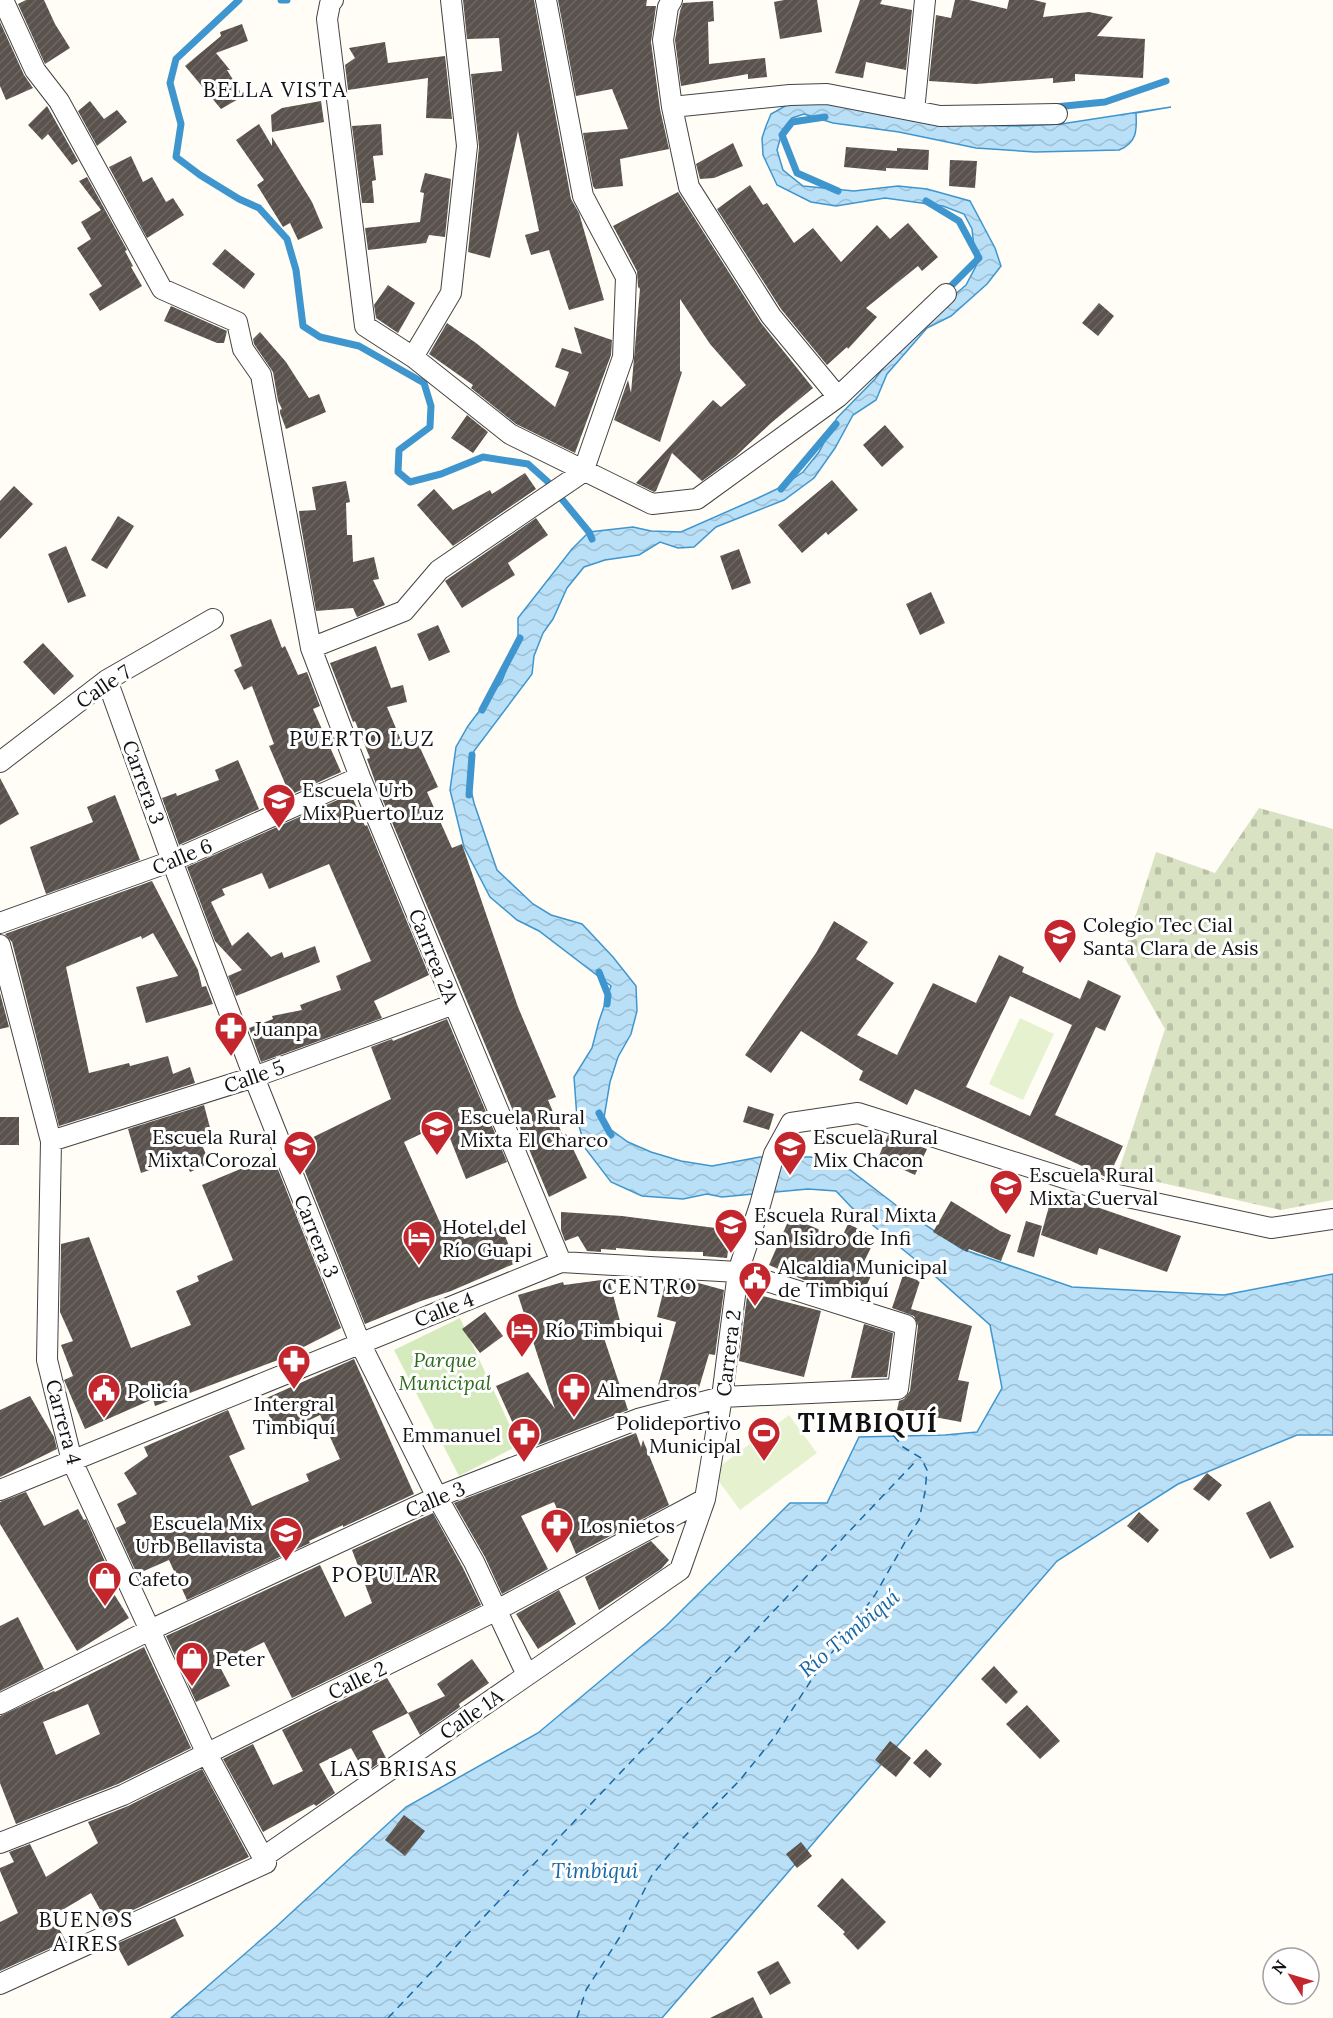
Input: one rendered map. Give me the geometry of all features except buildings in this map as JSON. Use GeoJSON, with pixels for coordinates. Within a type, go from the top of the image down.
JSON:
{"type":"FeatureCollection","features":[{"type":"Feature","properties":{"kind":"street","name":"Carrrea 2A"},"geometry":{"type":"LineString","coordinates":[[3,0],[35,70],[59,101],[162,289],[237,322],[243,349],[261,375],[311,648],[360,777],[561,1262]]}},
{"type":"Feature","properties":{"kind":"street"},"geometry":{"type":"LineString","coordinates":[[333,0],[327,19],[365,326],[413,357],[510,434],[584,472],[652,504],[697,500],[838,397],[946,294]]}},
{"type":"Feature","properties":{"kind":"street"},"geometry":{"type":"LineString","coordinates":[[413,357],[451,292],[467,146],[451,0]]}},
{"type":"Feature","properties":{"kind":"street"},"geometry":{"type":"LineString","coordinates":[[311,648],[404,611],[439,570],[584,472],[623,357],[626,277],[583,196],[546,0]]}},
{"type":"Feature","properties":{"kind":"street"},"geometry":{"type":"LineString","coordinates":[[672,0],[668,7],[663,40],[672,108],[689,187],[771,316],[838,397]]}},
{"type":"Feature","properties":{"kind":"street"},"geometry":{"type":"LineString","coordinates":[[914,111],[925,0]]}},
{"type":"Feature","properties":{"kind":"street"},"geometry":{"type":"LineString","coordinates":[[672,108],[790,95],[828,94],[940,116],[1057,114]]}},
{"type":"Feature","properties":{"kind":"street","name":"Calle 7"},"geometry":{"type":"LineString","coordinates":[[0,762],[107,680],[213,619]]}},
{"type":"Feature","properties":{"kind":"street","name":"Carrera 3"},"geometry":{"type":"LineString","coordinates":[[107,680],[172,861],[254,1077],[360,1342],[437,1497],[474,1562],[527,1675]]}},
{"type":"Feature","properties":{"kind":"street","name":"Calle 6"},"geometry":{"type":"LineString","coordinates":[[0,923],[172,861],[360,777]]}},
{"type":"Feature","properties":{"kind":"street","name":"Carrera 4"},"geometry":{"type":"LineString","coordinates":[[0,945],[51,1141],[47,1360],[72,1461],[207,1754],[264,1860]]}},
{"type":"Feature","properties":{"kind":"street","name":"Calle 5"},"geometry":{"type":"LineString","coordinates":[[51,1141],[254,1077],[454,1004]]}},
{"type":"Feature","properties":{"kind":"street","name":"Carrera 2"},"geometry":{"type":"LineString","coordinates":[[680,1570],[705,1499],[722,1397],[738,1272],[774,1154],[791,1123],[858,1113],[1118,1195],[1271,1228],[1333,1219]]}},
{"type":"Feature","properties":{"kind":"street","name":"Calle 4"},"geometry":{"type":"LineString","coordinates":[[0,1490],[561,1262],[738,1272],[906,1325],[898,1389]]}},
{"type":"Feature","properties":{"kind":"street","name":"Calle 3"},"geometry":{"type":"LineString","coordinates":[[0,1704],[150,1630],[437,1497],[638,1419],[722,1397],[898,1389]]}},
{"type":"Feature","properties":{"kind":"street","name":"Calle 2"},"geometry":{"type":"LineString","coordinates":[[0,1843],[123,1795],[497,1610],[705,1499]]}},
{"type":"Feature","properties":{"kind":"street","name":"Calle 1A"},"geometry":{"type":"LineString","coordinates":[[0,1984],[264,1860],[680,1570]]}},
{"type":"Feature","properties":{"kind":"green space"},"geometry":{"type":"Polygon","coordinates":[[[1259,808],[1333,829],[1333,1200],[1281,1210],[1118,1173],[1165,1029],[1123,955],[1156,852],[1215,873],[1259,808]]]}},
{"type":"Feature","properties":{"kind":"green space"},"geometry":{"type":"Polygon","coordinates":[[[1020,1018],[1054,1034],[1023,1100],[989,1084],[1020,1018]]]}},
{"type":"Feature","properties":{"kind":"green space","name":"Parque Municipal"},"geometry":{"type":"Polygon","coordinates":[[[460,1318],[519,1445],[459,1476],[394,1350],[460,1318]]]}},
{"type":"Feature","properties":{"kind":"green space","name":"Polideportivo Municipal"},"geometry":{"type":"Polygon","coordinates":[[[789,1415],[817,1453],[740,1510],[712,1472],[789,1415]]]}},
{"type":"Feature","properties":{"kind":"water","name":"Timbiqui"},"geometry":{"type":"Polygon","coordinates":[[[810,100],[960,125],[1061,124],[1171,107],[1136,113],[1133,140],[1119,150],[1035,152],[976,148],[899,132],[833,123],[804,114],[792,118],[783,129],[777,150],[783,170],[803,186],[854,191],[898,186],[927,189],[970,201],[995,248],[1001,266],[987,284],[951,316],[927,328],[887,374],[876,400],[853,415],[835,448],[814,478],[784,500],[716,527],[694,547],[678,548],[660,542],[639,555],[605,560],[584,567],[567,588],[553,619],[543,633],[534,656],[532,674],[474,751],[468,777],[474,803],[497,870],[533,904],[551,915],[582,924],[636,986],[637,1011],[631,1034],[618,1057],[610,1082],[603,1124],[628,1142],[681,1161],[712,1166],[760,1157],[811,1157],[850,1170],[901,1209],[962,1249],[1072,1287],[1224,1295],[1333,1274],[1333,1435],[1297,1435],[1178,1484],[1057,1561],[662,2018],[171,2018],[278,1925],[406,1807],[538,1733],[666,1626],[790,1503],[827,1503],[859,1437],[977,1432],[1002,1388],[990,1325],[927,1269],[854,1210],[836,1191],[808,1189],[722,1197],[707,1194],[683,1199],[642,1196],[611,1182],[585,1148],[577,1118],[574,1077],[592,1048],[611,986],[539,931],[517,920],[490,897],[464,847],[450,790],[456,747],[468,726],[502,681],[518,639],[518,618],[572,549],[589,532],[633,527],[651,531],[681,532],[779,488],[803,472],[819,452],[837,418],[875,379],[907,336],[966,285],[976,266],[972,229],[964,214],[943,206],[885,198],[836,206],[811,202],[777,185],[763,155],[762,138],[766,126],[771,114],[794,101],[810,100]]]}},
{"type":"Feature","properties":{"kind":"waterway"},"geometry":{"type":"LineString","coordinates":[[239,0],[176,59],[170,83],[181,124],[176,157],[239,199],[259,208],[287,239],[296,270],[303,326],[320,337],[359,346],[424,383],[431,406],[430,427],[399,450],[398,472],[410,482],[441,474],[483,457],[528,464],[547,481],[589,532],[592,539]]}},
{"type":"Feature","properties":{"kind":"waterway"},"geometry":{"type":"LineString","coordinates":[[281,0],[287,0]]}},
{"type":"Feature","properties":{"kind":"waterway"},"geometry":{"type":"LineString","coordinates":[[1055,107],[1105,102],[1166,81]]}},
{"type":"Feature","properties":{"kind":"waterway"},"geometry":{"type":"LineString","coordinates":[[825,117],[792,122],[782,135],[797,173],[838,191]]}},
{"type":"Feature","properties":{"kind":"waterway"},"geometry":{"type":"LineString","coordinates":[[926,201],[959,221],[979,258],[946,291]]}},
{"type":"Feature","properties":{"kind":"waterway"},"geometry":{"type":"LineString","coordinates":[[781,489],[836,424]]}},
{"type":"Feature","properties":{"kind":"waterway"},"geometry":{"type":"LineString","coordinates":[[482,710],[520,638]]}},
{"type":"Feature","properties":{"kind":"waterway"},"geometry":{"type":"LineString","coordinates":[[469,795],[472,755]]}},
{"type":"Feature","properties":{"kind":"waterway"},"geometry":{"type":"LineString","coordinates":[[599,972],[608,995],[607,1004]]}},
{"type":"Feature","properties":{"kind":"waterway"},"geometry":{"type":"LineString","coordinates":[[599,1113],[611,1135]]}},
{"type":"Feature","properties":{"kind":"ferry route"},"geometry":{"type":"LineString","coordinates":[[577,2018],[586,1990],[623,1932],[652,1875],[683,1838],[740,1780],[773,1739],[812,1679],[875,1595],[919,1520],[927,1470],[921,1458],[903,1447],[894,1436],[895,1434]]}},
{"type":"Feature","properties":{"kind":"ferry route"},"geometry":{"type":"LineString","coordinates":[[388,2018],[914,1463]]}},
{"type":"Feature","properties":{"kind":"place","name":"Escuela Urb Mix Puerto Luz"},"geometry":{"type":"Point","coordinates":[279,829]}},
{"type":"Feature","properties":{"kind":"place","name":"Colegio Tec Cial Santa Clara de Asis"},"geometry":{"type":"Point","coordinates":[1060,964]}},
{"type":"Feature","properties":{"kind":"place","name":"Juanpa"},"geometry":{"type":"Point","coordinates":[231,1057]}},
{"type":"Feature","properties":{"kind":"place","name":"Escuela Rural Mixta El Charco"},"geometry":{"type":"Point","coordinates":[437,1156]}},
{"type":"Feature","properties":{"kind":"place","name":"Escuela Rural Mixta Corozal"},"geometry":{"type":"Point","coordinates":[300,1176]}},
{"type":"Feature","properties":{"kind":"place","name":"Escuela Rural Mix Chacon"},"geometry":{"type":"Point","coordinates":[790,1176]}},
{"type":"Feature","properties":{"kind":"place","name":"Escuela Rural Mixta Cuerval"},"geometry":{"type":"Point","coordinates":[1006,1215]}},
{"type":"Feature","properties":{"kind":"place","name":"Escuela Rural Mixta San Isidro de Infi"},"geometry":{"type":"Point","coordinates":[731,1254]}},
{"type":"Feature","properties":{"kind":"place","name":"Hotel del Río Guapi"},"geometry":{"type":"Point","coordinates":[419,1266]}},
{"type":"Feature","properties":{"kind":"place","name":"Alcaldia Municipal de Timbiquí"},"geometry":{"type":"Point","coordinates":[755,1307]}},
{"type":"Feature","properties":{"kind":"place","name":"Río Timbiqui"},"geometry":{"type":"Point","coordinates":[522,1358]}},
{"type":"Feature","properties":{"kind":"place","name":"Intergral Timbiquí"},"geometry":{"type":"Point","coordinates":[294,1390]}},
{"type":"Feature","properties":{"kind":"place","name":"Almendros"},"geometry":{"type":"Point","coordinates":[574,1418]}},
{"type":"Feature","properties":{"kind":"place","name":"Policía"},"geometry":{"type":"Point","coordinates":[104,1419]}},
{"type":"Feature","properties":{"kind":"place","name":"Polideportivo Municipal"},"geometry":{"type":"Point","coordinates":[764,1462]}},
{"type":"Feature","properties":{"kind":"place","name":"Emmanuel"},"geometry":{"type":"Point","coordinates":[524,1463]}},
{"type":"Feature","properties":{"kind":"place","name":"Los nietos"},"geometry":{"type":"Point","coordinates":[557,1554]}},
{"type":"Feature","properties":{"kind":"place","name":"Escuela Mix Urb Bellavista"},"geometry":{"type":"Point","coordinates":[286,1562]}},
{"type":"Feature","properties":{"kind":"place","name":"Cafeto"},"geometry":{"type":"Point","coordinates":[105,1607]}},
{"type":"Feature","properties":{"kind":"place","name":"Peter"},"geometry":{"type":"Point","coordinates":[192,1687]}},
{"type":"Feature","properties":{"kind":"district","name":"BELLA VISTA"},"geometry":{"type":"Point","coordinates":[275,89]}},
{"type":"Feature","properties":{"kind":"district","name":"PUERTO LUZ"},"geometry":{"type":"Point","coordinates":[362,738]}},
{"type":"Feature","properties":{"kind":"district","name":"CENTRO"},"geometry":{"type":"Point","coordinates":[650,1286]}},
{"type":"Feature","properties":{"kind":"district","name":"TIMBIQUÍ"},"geometry":{"type":"Point","coordinates":[868,1422]}},
{"type":"Feature","properties":{"kind":"district","name":"POPULAR"},"geometry":{"type":"Point","coordinates":[385,1574]}},
{"type":"Feature","properties":{"kind":"district","name":"LAS BRISAS"},"geometry":{"type":"Point","coordinates":[394,1768]}},
{"type":"Feature","properties":{"kind":"district","name":"BUENOS AIRES"},"geometry":{"type":"Point","coordinates":[86,1931]}},
{"type":"Feature","properties":{"kind":"water label","name":"Río Timbiquí"},"geometry":{"type":"Point","coordinates":[849,1633]}}]}
